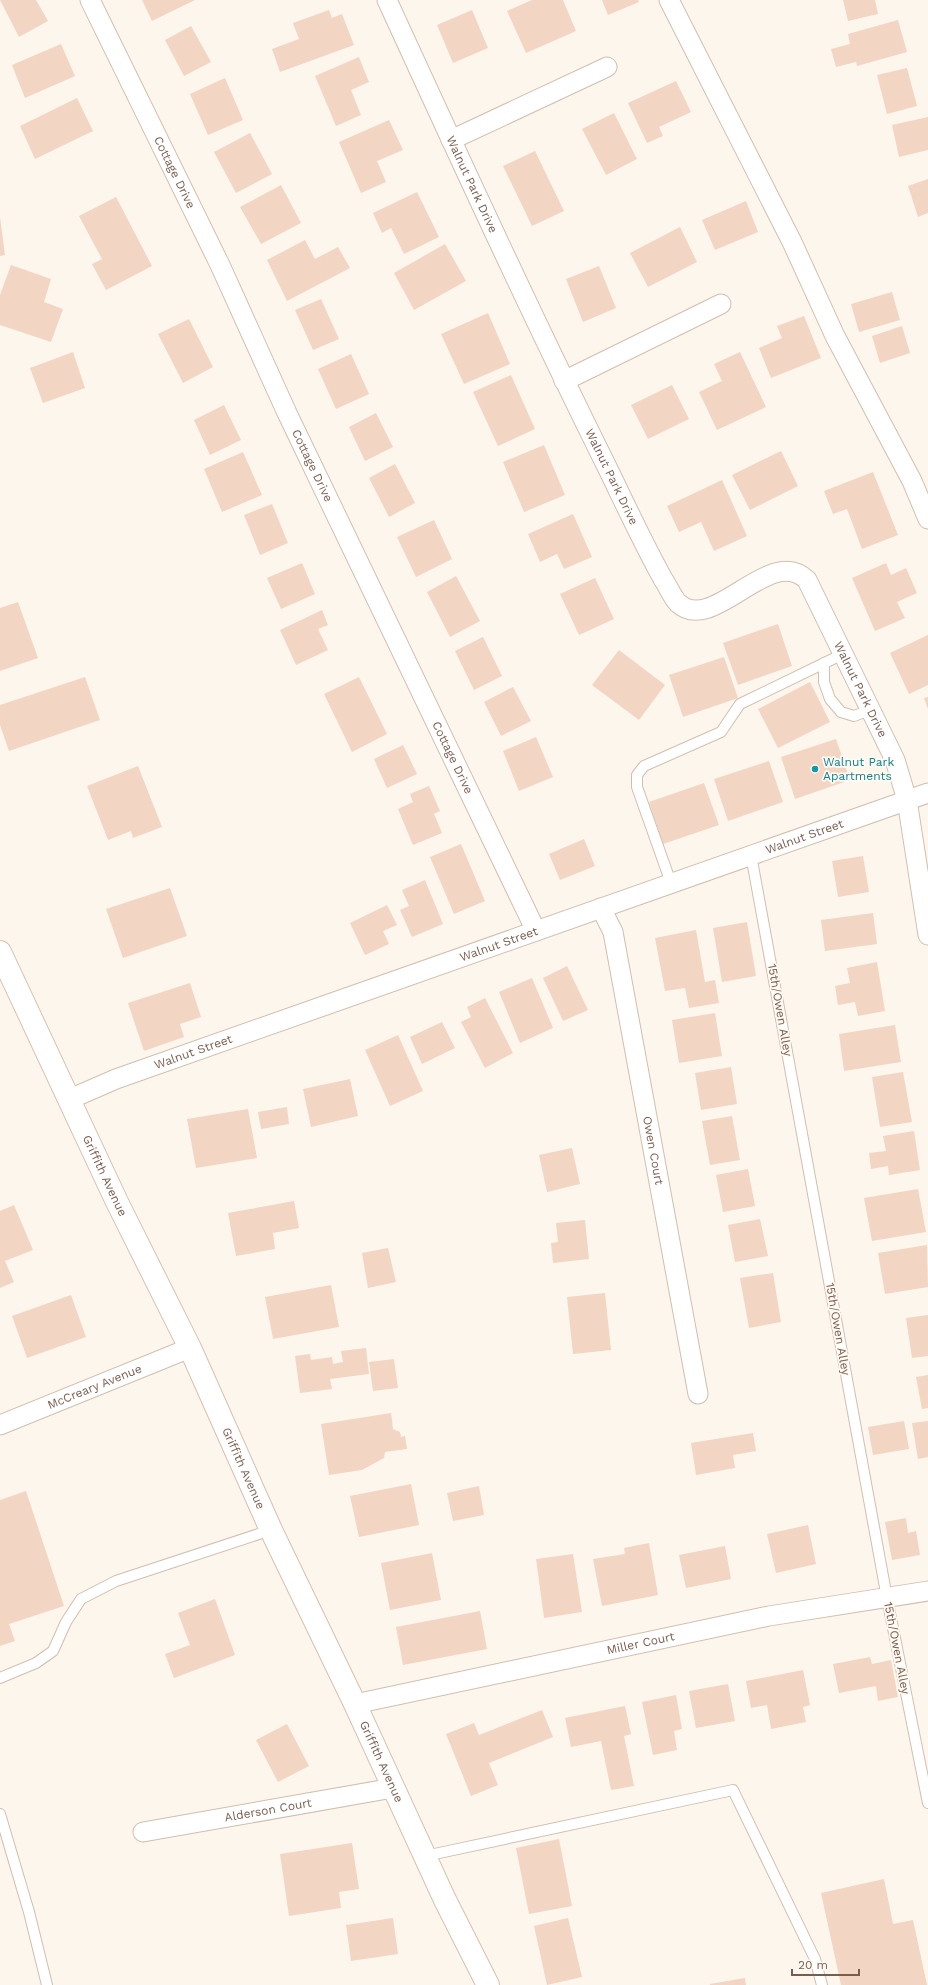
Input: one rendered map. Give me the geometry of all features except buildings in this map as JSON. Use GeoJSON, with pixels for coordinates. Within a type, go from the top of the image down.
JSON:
{"type":"FeatureCollection","features":[{"type":"Feature","properties":{"kind":"street","name":"Cottage Drive"},"geometry":{"type":"LineString","coordinates":[[90,0],[220,265],[287,413],[536,930]]}},
{"type":"Feature","properties":{"kind":"street","name":"Walnut Park Drive"},"geometry":{"type":"LineString","coordinates":[[387,0],[564,381],[676,601],[686,609],[704,609],[712,607],[763,578],[789,571],[800,573],[807,580],[895,760],[907,800],[927,926]]}},
{"type":"Feature","properties":{"kind":"street"},"geometry":{"type":"LineString","coordinates":[[669,0],[792,242],[835,336],[912,481],[928,519]]}},
{"type":"Feature","properties":{"kind":"street"},"geometry":{"type":"LineString","coordinates":[[451,140],[607,67]]}},
{"type":"Feature","properties":{"kind":"street"},"geometry":{"type":"LineString","coordinates":[[564,381],[721,304]]}},
{"type":"Feature","properties":{"kind":"street","name":"Walnut Street"},"geometry":{"type":"LineString","coordinates":[[70,1098],[123,1076],[928,793]]}},
{"type":"Feature","properties":{"kind":"street","name":"Owen Court"},"geometry":{"type":"LineString","coordinates":[[601,908],[613,932],[698,1394]]}},
{"type":"Feature","properties":{"kind":"street","name":"Griffith Avenue"},"geometry":{"type":"LineString","coordinates":[[0,952],[6,977],[70,1098],[117,1202],[190,1348],[271,1530],[355,1704],[425,1856],[488,1985]]}},
{"type":"Feature","properties":{"kind":"street","name":"McCreary Avenue"},"geometry":{"type":"LineString","coordinates":[[0,1425],[190,1348]]}},
{"type":"Feature","properties":{"kind":"street","name":"Miller Court"},"geometry":{"type":"LineString","coordinates":[[355,1704],[769,1616],[928,1591]]}},
{"type":"Feature","properties":{"kind":"street","name":"Alderson Court"},"geometry":{"type":"LineString","coordinates":[[144,1832],[393,1788]]}},
{"type":"Feature","properties":{"kind":"lane"},"geometry":{"type":"LineString","coordinates":[[671,883],[637,787],[637,775],[644,766],[721,732],[740,704],[843,654]]}},
{"type":"Feature","properties":{"kind":"lane"},"geometry":{"type":"LineString","coordinates":[[824,663],[824,682],[830,699],[841,712],[854,716],[870,710]]}},
{"type":"Feature","properties":{"kind":"lane","name":"15th/Owen Alley"},"geometry":{"type":"LineString","coordinates":[[751,855],[887,1598],[928,1803]]}},
{"type":"Feature","properties":{"kind":"lane"},"geometry":{"type":"LineString","coordinates":[[0,1678],[36,1663],[53,1651],[66,1622],[81,1599],[116,1581],[271,1530]]}},
{"type":"Feature","properties":{"kind":"lane"},"geometry":{"type":"LineString","coordinates":[[425,1856],[733,1790],[815,1959],[822,1985]]}},
{"type":"Feature","properties":{"kind":"lane"},"geometry":{"type":"LineString","coordinates":[[0,1814],[29,1912],[47,1985]]}},
{"type":"Feature","properties":{"kind":"place","name":"Walnut Park Apartments"},"geometry":{"type":"Point","coordinates":[815,769]}}]}
